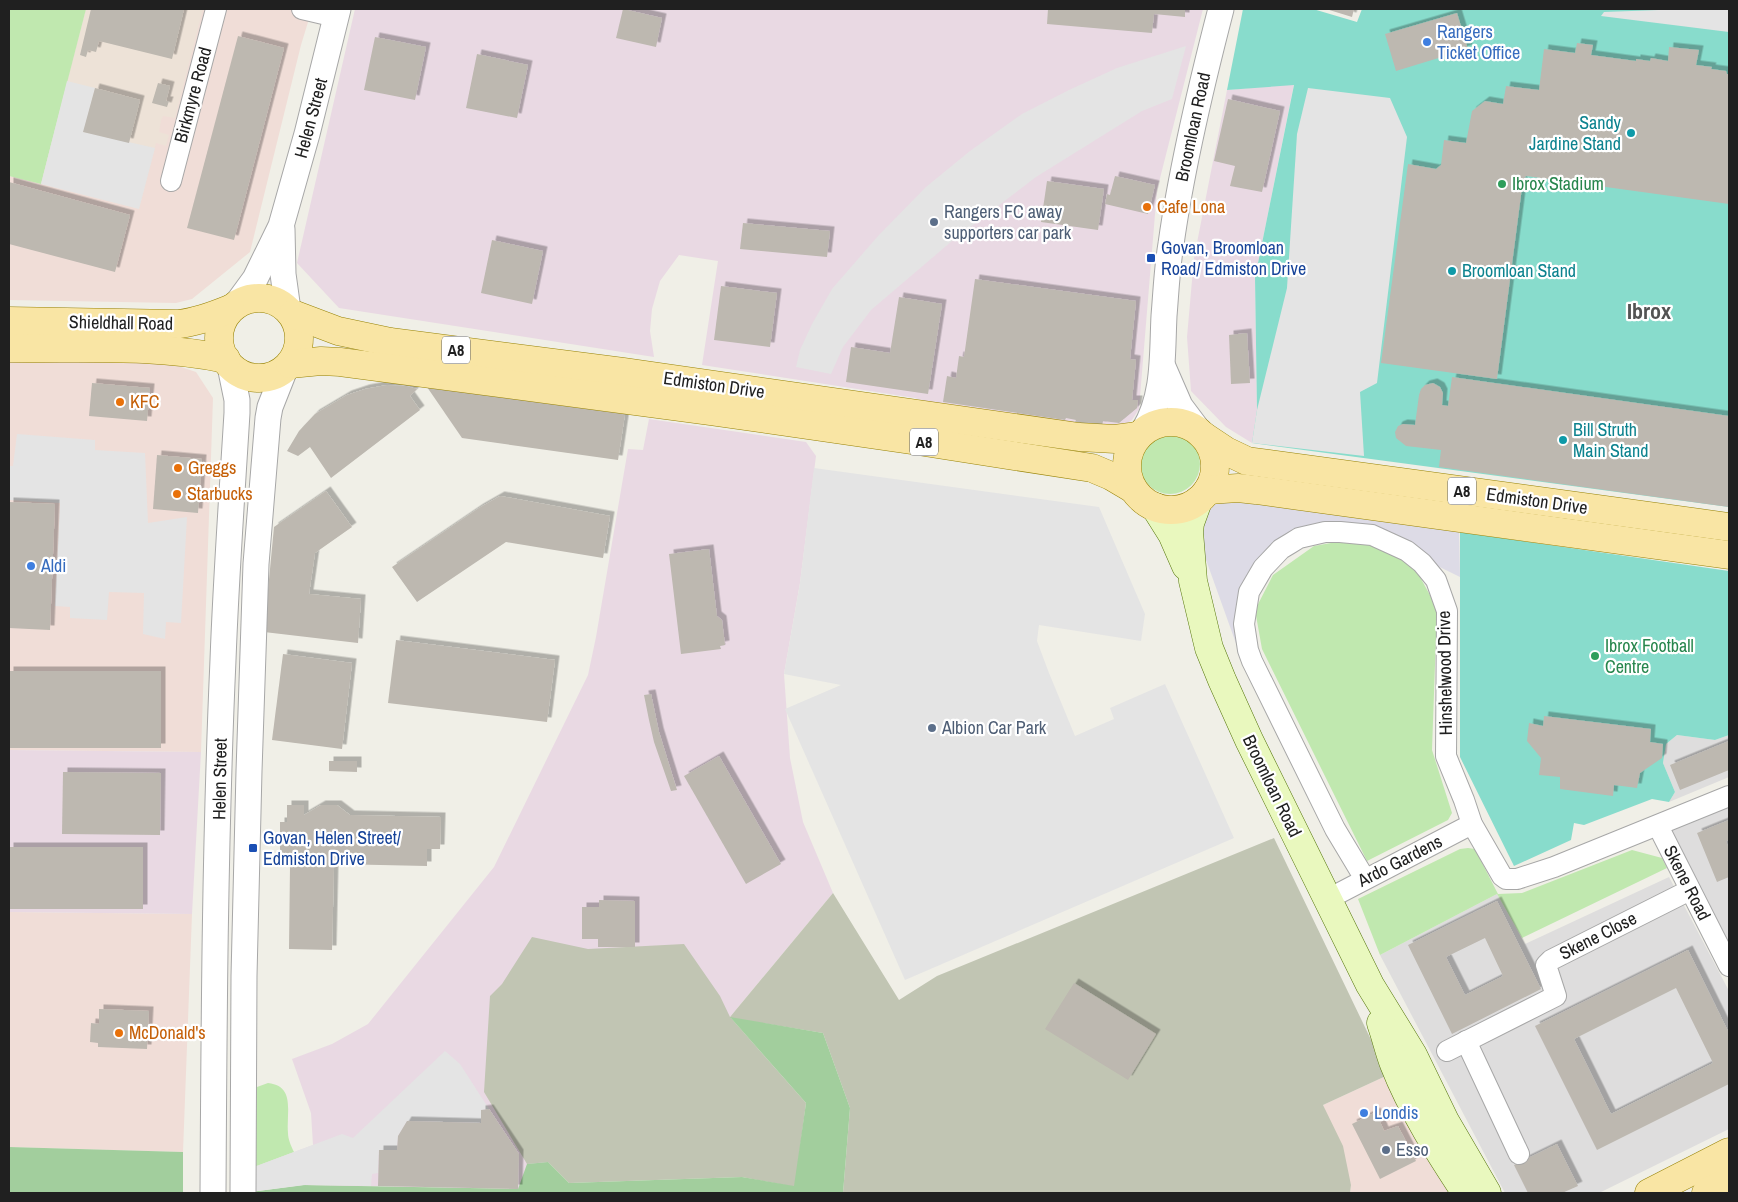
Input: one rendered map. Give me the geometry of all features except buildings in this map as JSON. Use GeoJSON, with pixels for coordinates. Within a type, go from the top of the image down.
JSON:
{"type":"FeatureCollection","features":[{"type":"Feature","properties":{"kind":"main road"},"geometry":{"type":"LineString","coordinates":[[260,297],[272,299],[284,305],[298,326],[300,338],[297,352],[288,367],[266,378],[252,377],[239,372],[228,363],[222,352],[219,338],[221,325],[233,307],[247,299],[260,297]]}},
{"type":"Feature","properties":{"kind":"main road","name":"Shieldhall Road"},"geometry":{"type":"LineString","coordinates":[[9,321],[179,324],[192,323],[233,307]]}},
{"type":"Feature","properties":{"kind":"main road","name":"Edmiston Drive"},"geometry":{"type":"LineString","coordinates":[[290,312],[338,331],[390,342],[711,384],[1079,437],[1115,439],[1141,433]]}},
{"type":"Feature","properties":{"kind":"main road","name":"Shieldhall Road"},"geometry":{"type":"LineString","coordinates":[[9,348],[161,349],[197,353],[228,363]]}},
{"type":"Feature","properties":{"kind":"main road","name":"Edmiston Drive"},"geometry":{"type":"LineString","coordinates":[[288,367],[321,361],[340,362],[711,411],[1071,464],[1092,468],[1111,476],[1133,489]]}},
{"type":"Feature","properties":{"kind":"main road"},"geometry":{"type":"LineString","coordinates":[[1163,422],[1177,422],[1191,426],[1202,434],[1211,447],[1215,461],[1214,476],[1203,495],[1185,508],[1170,510],[1155,507],[1143,500],[1133,489],[1128,476],[1127,462],[1130,448],[1141,433],[1163,422]]}},
{"type":"Feature","properties":{"kind":"main road","name":"Edmiston Drive"},"geometry":{"type":"LineString","coordinates":[[1202,434],[1226,451],[1248,461],[1729,526]]}},
{"type":"Feature","properties":{"kind":"main road","name":"Edmiston Drive"},"geometry":{"type":"LineString","coordinates":[[1203,495],[1238,488],[1256,490],[1729,555]]}},
{"type":"Feature","properties":{"kind":"main road","name":"Broomloan Road"},"geometry":{"type":"LineString","coordinates":[[1192,581],[1190,522],[1203,495]]}},
{"type":"Feature","properties":{"kind":"main road","name":"Broomloan Road"},"geometry":{"type":"LineString","coordinates":[[1155,507],[1172,534],[1192,581],[1210,648],[1234,707],[1370,985],[1412,1055],[1444,1121],[1487,1193]]}},
{"type":"Feature","properties":{"kind":"main road","name":"Broomloan Road"},"geometry":{"type":"LineString","coordinates":[[1370,985],[1394,1063],[1422,1121],[1444,1160],[1466,1193]]}},
{"type":"Feature","properties":{"kind":"main road"},"geometry":{"type":"LineString","coordinates":[[1649,1193],[1729,1152]]}},
{"type":"Feature","properties":{"kind":"main road"},"geometry":{"type":"LineString","coordinates":[[1706,1193],[1729,1181]]}},
{"type":"Feature","properties":{"kind":"street","name":"Birkmyre Road"},"geometry":{"type":"LineString","coordinates":[[171,181],[216,9]]}},
{"type":"Feature","properties":{"kind":"street"},"geometry":{"type":"LineString","coordinates":[[302,9],[337,13]]}},
{"type":"Feature","properties":{"kind":"street","name":"Broomloan Road"},"geometry":{"type":"LineString","coordinates":[[1141,433],[1150,420],[1156,402],[1163,367],[1164,315],[1172,236],[1184,167],[1221,9]]}},
{"type":"Feature","properties":{"kind":"street","name":"Helen Street"},"geometry":{"type":"LineString","coordinates":[[233,307],[255,279],[282,226],[337,13]]}},
{"type":"Feature","properties":{"kind":"street","name":"Helen Street"},"geometry":{"type":"LineString","coordinates":[[282,226],[283,274],[290,312]]}},
{"type":"Feature","properties":{"kind":"street","name":"Helen Street"},"geometry":{"type":"LineString","coordinates":[[213,1193],[215,976],[222,661],[237,413],[237,400],[228,363]]}},
{"type":"Feature","properties":{"kind":"street","name":"Helen Street"},"geometry":{"type":"LineString","coordinates":[[243,1193],[244,976],[256,564],[268,418],[270,407],[288,367]]}},
{"type":"Feature","properties":{"kind":"street","name":"Broomloan Road"},"geometry":{"type":"LineString","coordinates":[[1163,367],[1180,406],[1202,434]]}},
{"type":"Feature","properties":{"kind":"street","name":"Hinshelwood Drive"},"geometry":{"type":"LineString","coordinates":[[1365,879],[1335,829],[1252,661],[1246,640],[1244,615],[1249,592],[1254,581],[1271,558],[1281,549],[1299,538],[1325,532],[1372,535],[1407,551],[1422,563],[1436,580],[1447,611],[1446,756],[1472,824],[1502,876],[1510,880],[1554,867],[1729,796]]}},
{"type":"Feature","properties":{"kind":"street","name":"Ardo Gardens"},"geometry":{"type":"LineString","coordinates":[[1328,899],[1472,824]]}},
{"type":"Feature","properties":{"kind":"street","name":"Skene Road"},"geometry":{"type":"LineString","coordinates":[[1658,826],[1729,966]]}},
{"type":"Feature","properties":{"kind":"street","name":"Skene Close"},"geometry":{"type":"LineString","coordinates":[[1447,1050],[1556,996],[1546,965],[1551,960],[1690,890]]}},
{"type":"Feature","properties":{"kind":"street"},"geometry":{"type":"LineString","coordinates":[[1466,1042],[1519,1154]]}},
{"type":"Feature","properties":{"kind":"shaded area"},"geometry":{"type":"Polygon","coordinates":[[[86,9],[312,9],[301,45],[250,252],[192,299],[176,303],[9,300],[9,176],[41,183],[86,9]]]}},
{"type":"Feature","properties":{"kind":"shaded area"},"geometry":{"type":"Polygon","coordinates":[[[86,9],[203,9],[175,118],[163,116],[161,121],[159,132],[169,135],[166,146],[156,143],[139,209],[41,184],[86,9]]]}},
{"type":"Feature","properties":{"kind":"shaded area"},"geometry":{"type":"Polygon","coordinates":[[[355,9],[1203,9],[1157,190],[1139,409],[1132,420],[1119,428],[960,412],[915,398],[702,365],[718,261],[679,255],[660,281],[652,309],[650,331],[654,357],[339,308],[297,263],[355,9]]]}},
{"type":"Feature","properties":{"kind":"shaded area","name":"Ibrox Stadium"},"geometry":{"type":"Polygon","coordinates":[[[1243,9],[1313,9],[1357,22],[1362,9],[1729,9],[1729,507],[1252,443],[1257,410],[1255,278],[1294,85],[1227,90],[1243,9]]]}},
{"type":"Feature","properties":{"kind":"shaded area"},"geometry":{"type":"Polygon","coordinates":[[[1729,9],[1729,32],[1601,16],[1604,12],[1729,9]]]}},
{"type":"Feature","properties":{"kind":"shaded area","name":"Rangers FC away supporters car park"},"geometry":{"type":"Polygon","coordinates":[[[1186,46],[1172,99],[1142,111],[1036,177],[952,241],[871,310],[843,347],[831,374],[796,367],[800,350],[812,324],[832,289],[878,236],[926,187],[970,151],[1022,114],[1117,68],[1186,46]]]}},
{"type":"Feature","properties":{"kind":"shaded area"},"geometry":{"type":"Polygon","coordinates":[[[67,81],[95,88],[84,132],[155,148],[139,209],[41,184],[67,81]]]}},
{"type":"Feature","properties":{"kind":"shaded area"},"geometry":{"type":"Polygon","coordinates":[[[1294,84],[1255,278],[1257,410],[1252,443],[1226,427],[1191,391],[1187,337],[1194,258],[1227,90],[1294,84]]]}},
{"type":"Feature","properties":{"kind":"shaded area"},"geometry":{"type":"Polygon","coordinates":[[[1308,88],[1390,98],[1407,137],[1377,383],[1360,392],[1364,456],[1252,443],[1257,410],[1287,288],[1297,134],[1308,88]]]}},
{"type":"Feature","properties":{"kind":"shaded area"},"geometry":{"type":"Polygon","coordinates":[[[9,362],[166,362],[196,372],[213,398],[201,752],[9,750],[9,362]]]}},
{"type":"Feature","properties":{"kind":"shaded area"},"geometry":{"type":"Polygon","coordinates":[[[649,419],[806,442],[816,456],[800,583],[784,674],[790,758],[803,822],[833,893],[730,1017],[518,1189],[303,1185],[251,1168],[313,1145],[311,1113],[292,1059],[332,1044],[368,1024],[494,867],[588,675],[628,449],[643,450],[649,419]]]}},
{"type":"Feature","properties":{"kind":"shaded area"},"geometry":{"type":"Polygon","coordinates":[[[17,434],[95,440],[95,450],[145,453],[148,523],[187,517],[181,623],[166,622],[165,639],[143,634],[144,593],[109,592],[107,620],[70,618],[70,607],[55,606],[60,503],[9,500],[9,466],[13,466],[17,434]]]}},
{"type":"Feature","properties":{"kind":"shaded area","name":"Albion Car Park"},"geometry":{"type":"Polygon","coordinates":[[[814,468],[1099,507],[1145,614],[1141,641],[1039,625],[1037,641],[1049,673],[1075,736],[1114,719],[1110,708],[1165,684],[1234,838],[905,980],[785,709],[841,685],[784,674],[800,583],[814,468]]]}},
{"type":"Feature","properties":{"kind":"shaded area"},"geometry":{"type":"Polygon","coordinates":[[[1240,496],[1459,530],[1460,577],[1407,551],[1325,532],[1263,568],[1243,663],[1200,543],[1203,514],[1216,503],[1240,496]]]}},
{"type":"Feature","properties":{"kind":"shaded area","name":"Ibrox Football Centre"},"geometry":{"type":"Polygon","coordinates":[[[1460,532],[1729,571],[1729,735],[1715,740],[1677,735],[1666,744],[1663,763],[1675,792],[1669,802],[1652,799],[1584,825],[1574,823],[1571,840],[1514,866],[1460,757],[1460,532]]]}},
{"type":"Feature","properties":{"kind":"shaded area"},"geometry":{"type":"Polygon","coordinates":[[[1677,735],[1715,740],[1729,735],[1729,777],[1669,802],[1675,792],[1663,763],[1666,744],[1677,735]]]}},
{"type":"Feature","properties":{"kind":"shaded area"},"geometry":{"type":"Polygon","coordinates":[[[9,750],[201,752],[192,914],[9,912],[9,750]]]}},
{"type":"Feature","properties":{"kind":"shaded area"},"geometry":{"type":"Polygon","coordinates":[[[1729,803],[1729,957],[1664,828],[1729,803]]]}},
{"type":"Feature","properties":{"kind":"shaded area"},"geometry":{"type":"Polygon","coordinates":[[[1274,838],[1388,1075],[1323,1105],[1343,1146],[1351,1185],[1350,1193],[843,1193],[850,1108],[823,1033],[731,1018],[806,1103],[795,1187],[742,1177],[569,1183],[548,1162],[527,1164],[484,1092],[490,996],[502,984],[532,937],[588,949],[684,944],[720,996],[730,1017],[833,893],[899,1000],[937,976],[1274,838]]]}},
{"type":"Feature","properties":{"kind":"shaded area"},"geometry":{"type":"Polygon","coordinates":[[[1669,877],[1729,991],[1729,1129],[1599,1193],[1505,1193],[1380,955],[1497,894],[1525,944],[1669,877]]]}},
{"type":"Feature","properties":{"kind":"shaded area"},"geometry":{"type":"Polygon","coordinates":[[[9,912],[192,914],[183,1152],[9,1147],[9,912]]]}},
{"type":"Feature","properties":{"kind":"shaded area"},"geometry":{"type":"Polygon","coordinates":[[[445,1051],[460,1064],[489,1109],[481,1110],[481,1123],[407,1121],[398,1136],[397,1150],[379,1150],[378,1173],[372,1174],[371,1186],[305,1185],[251,1192],[251,1168],[342,1134],[353,1138],[445,1051]]]}},
{"type":"Feature","properties":{"kind":"shaded area"},"geometry":{"type":"Polygon","coordinates":[[[1388,1075],[1450,1193],[1350,1193],[1351,1185],[1323,1105],[1388,1075]]]}},
{"type":"Feature","properties":{"kind":"green space"},"geometry":{"type":"Polygon","coordinates":[[[9,9],[86,9],[41,184],[9,176],[9,9]]]}},
{"type":"Feature","properties":{"kind":"green space"},"geometry":{"type":"Polygon","coordinates":[[[1164,434],[1176,434],[1187,439],[1195,447],[1200,458],[1198,476],[1187,489],[1176,494],[1164,494],[1153,489],[1145,481],[1140,470],[1140,458],[1145,447],[1153,439],[1164,434]]]}},
{"type":"Feature","properties":{"kind":"green space"},"geometry":{"type":"Polygon","coordinates":[[[1348,540],[1379,545],[1414,566],[1437,608],[1432,750],[1452,813],[1448,820],[1367,861],[1262,649],[1255,610],[1273,575],[1314,546],[1348,540]]]}},
{"type":"Feature","properties":{"kind":"green space"},"geometry":{"type":"Polygon","coordinates":[[[1460,849],[1475,849],[1498,894],[1522,893],[1632,850],[1662,858],[1667,868],[1522,938],[1497,894],[1380,955],[1358,899],[1460,849]]]}},
{"type":"Feature","properties":{"kind":"green space"},"geometry":{"type":"Polygon","coordinates":[[[730,1017],[823,1033],[850,1108],[843,1193],[251,1193],[303,1185],[518,1189],[527,1164],[548,1162],[569,1183],[742,1177],[794,1186],[806,1103],[730,1017]]]}},
{"type":"Feature","properties":{"kind":"green space"},"geometry":{"type":"Polygon","coordinates":[[[268,1083],[283,1089],[286,1095],[288,1102],[288,1135],[294,1152],[251,1168],[253,1092],[257,1087],[268,1083]]]}},
{"type":"Feature","properties":{"kind":"green space"},"geometry":{"type":"Polygon","coordinates":[[[9,1147],[183,1152],[183,1193],[9,1193],[9,1147]]]}},
{"type":"Feature","properties":{"kind":"place","name":"Rangers Ticket Office"},"geometry":{"type":"Point","coordinates":[1427,42]}},
{"type":"Feature","properties":{"kind":"place","name":"Sandy Jardine Stand"},"geometry":{"type":"Point","coordinates":[1631,133]}},
{"type":"Feature","properties":{"kind":"place","name":"Ibrox Stadium"},"geometry":{"type":"Point","coordinates":[1502,184]}},
{"type":"Feature","properties":{"kind":"place","name":"Cafe Lona"},"geometry":{"type":"Point","coordinates":[1147,207]}},
{"type":"Feature","properties":{"kind":"place","name":"Rangers FC away supporters car park"},"geometry":{"type":"Point","coordinates":[934,222]}},
{"type":"Feature","properties":{"kind":"place","name":"Govan, Broomloan Road/ Edmiston Drive"},"geometry":{"type":"Point","coordinates":[1151,258]}},
{"type":"Feature","properties":{"kind":"place","name":"Broomloan Stand"},"geometry":{"type":"Point","coordinates":[1452,271]}},
{"type":"Feature","properties":{"kind":"place","name":"KFC"},"geometry":{"type":"Point","coordinates":[120,402]}},
{"type":"Feature","properties":{"kind":"place","name":"Bill Struth Main Stand"},"geometry":{"type":"Point","coordinates":[1563,440]}},
{"type":"Feature","properties":{"kind":"place","name":"Greggs"},"geometry":{"type":"Point","coordinates":[178,468]}},
{"type":"Feature","properties":{"kind":"place","name":"Starbucks"},"geometry":{"type":"Point","coordinates":[177,494]}},
{"type":"Feature","properties":{"kind":"place","name":"Aldi"},"geometry":{"type":"Point","coordinates":[31,566]}},
{"type":"Feature","properties":{"kind":"place","name":"Ibrox Football Centre"},"geometry":{"type":"Point","coordinates":[1595,656]}},
{"type":"Feature","properties":{"kind":"place","name":"Albion Car Park"},"geometry":{"type":"Point","coordinates":[932,728]}},
{"type":"Feature","properties":{"kind":"place","name":"Govan, Helen Street/ Edmiston Drive"},"geometry":{"type":"Point","coordinates":[253,848]}},
{"type":"Feature","properties":{"kind":"place","name":"McDonald's"},"geometry":{"type":"Point","coordinates":[119,1033]}},
{"type":"Feature","properties":{"kind":"place","name":"Londis"},"geometry":{"type":"Point","coordinates":[1364,1113]}},
{"type":"Feature","properties":{"kind":"place","name":"Esso"},"geometry":{"type":"Point","coordinates":[1386,1150]}},
{"type":"Feature","properties":{"kind":"district","name":"Ibrox"},"geometry":{"type":"Point","coordinates":[1649,311]}}]}
